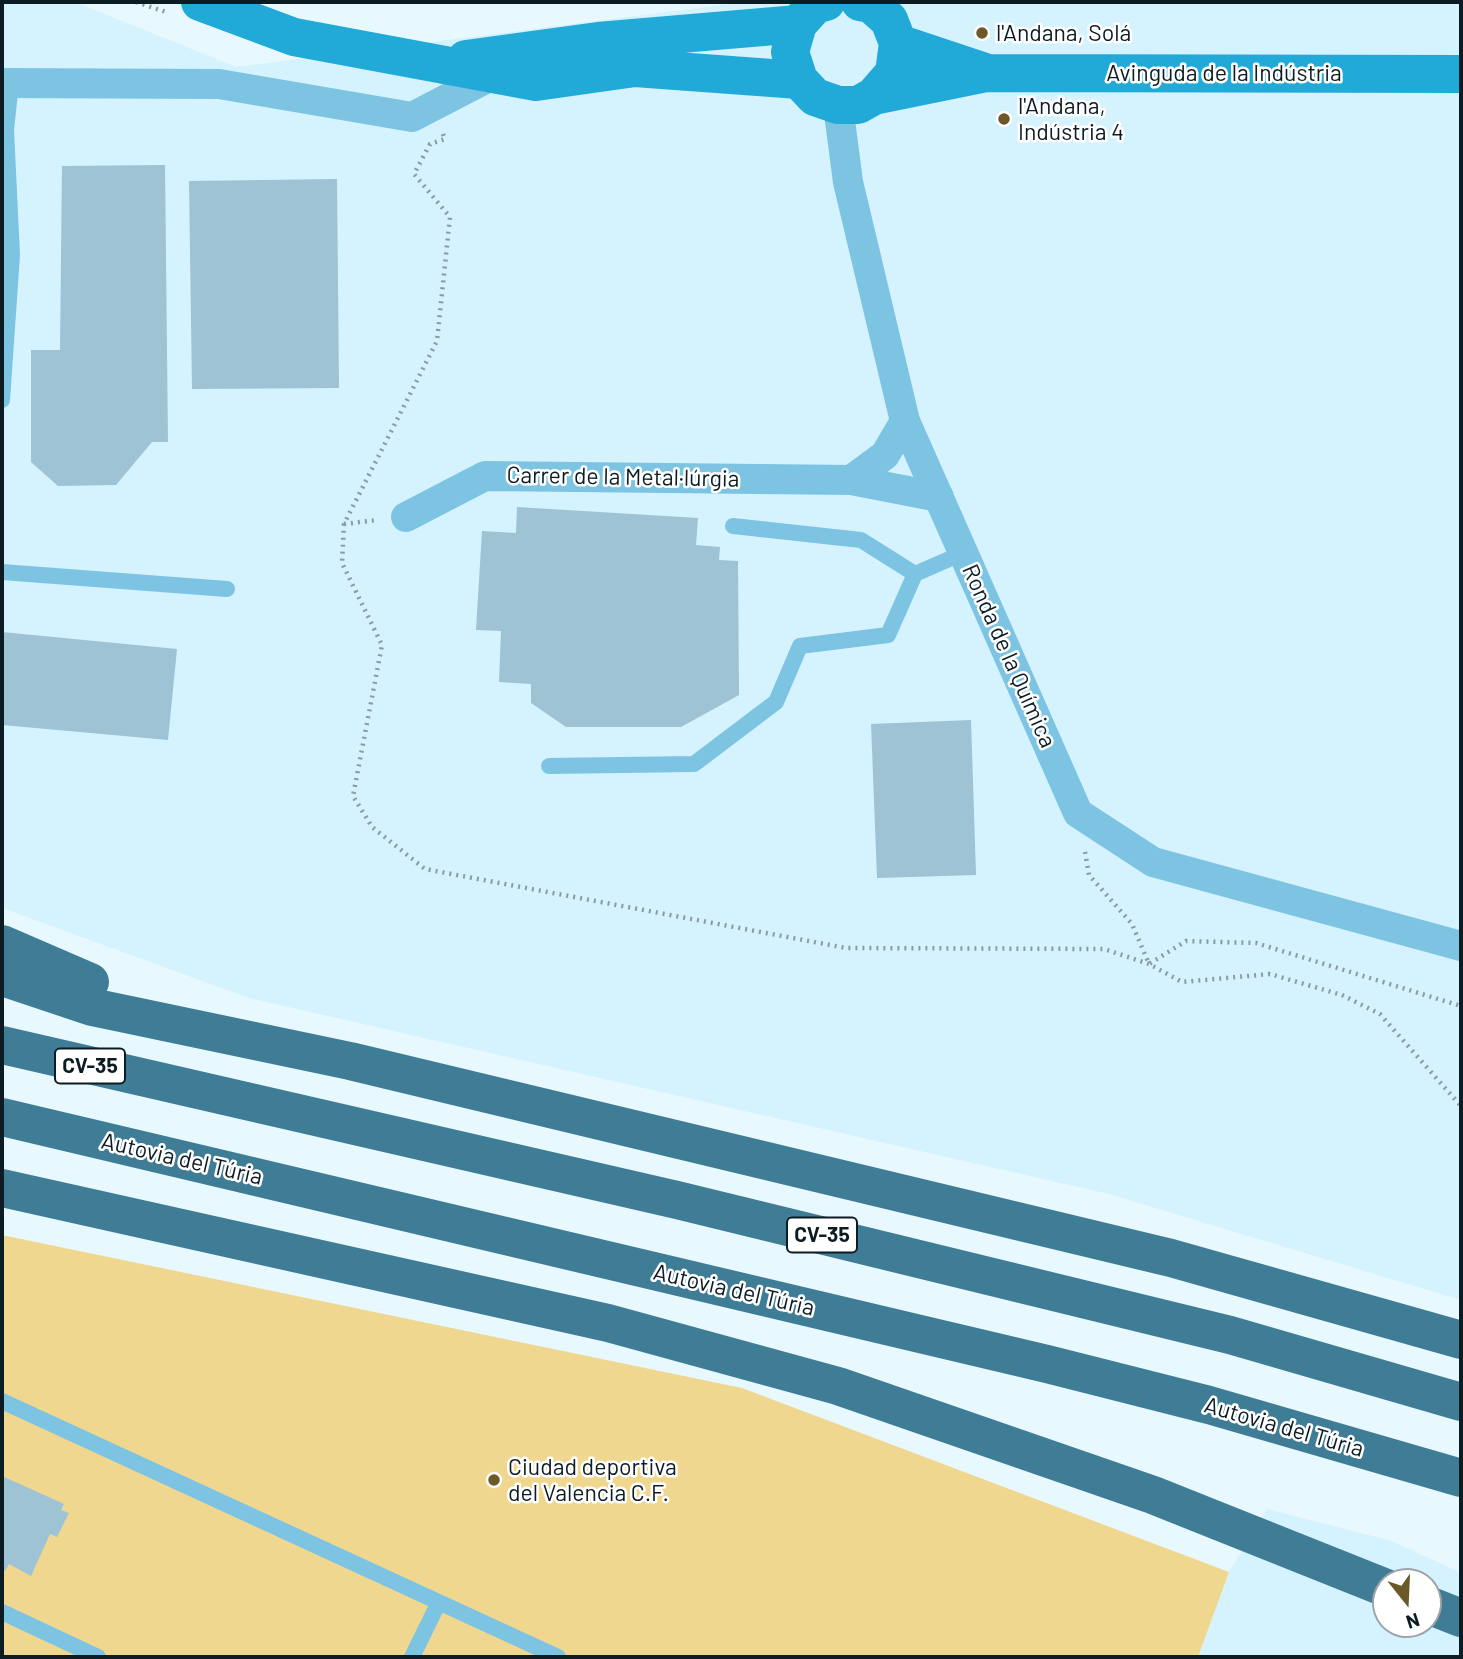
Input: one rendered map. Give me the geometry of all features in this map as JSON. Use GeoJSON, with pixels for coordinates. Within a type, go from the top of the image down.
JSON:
{"type":"FeatureCollection","features":[{"type":"Feature","properties":{"kind":"highway"},"geometry":{"type":"LineString","coordinates":[[2,944],[100,987],[350,1061]]}},
{"type":"Feature","properties":{"kind":"highway"},"geometry":{"type":"LineString","coordinates":[[2,977],[92,1007],[350,1061],[1171,1258],[1461,1340]]}},
{"type":"Feature","properties":{"kind":"highway","name":"CV-35"},"geometry":{"type":"LineString","coordinates":[[2,1045],[879,1249],[1230,1335],[1461,1402]]}},
{"type":"Feature","properties":{"kind":"highway","name":"Autovia del Túria"},"geometry":{"type":"LineString","coordinates":[[2,1117],[1047,1363],[1209,1405],[1461,1478]]}},
{"type":"Feature","properties":{"kind":"highway"},"geometry":{"type":"LineString","coordinates":[[2,1188],[608,1323],[838,1386],[1153,1495],[1372,1582]]}},
{"type":"Feature","properties":{"kind":"highway"},"geometry":{"type":"LineString","coordinates":[[1442,1611],[1461,1618]]}},
{"type":"Feature","properties":{"kind":"street"},"geometry":{"type":"LineString","coordinates":[[200,2],[294,37],[536,82],[635,68],[799,80]]}},
{"type":"Feature","properties":{"kind":"street"},"geometry":{"type":"LineString","coordinates":[[812,13],[790,52],[799,80],[816,97],[856,101],[894,73],[898,43],[889,20],[867,3]]}},
{"type":"Feature","properties":{"kind":"street"},"geometry":{"type":"LineString","coordinates":[[436,63],[812,13]]}},
{"type":"Feature","properties":{"kind":"street"},"geometry":{"type":"LineString","coordinates":[[6,83],[219,84],[412,117],[493,75],[598,41]]}},
{"type":"Feature","properties":{"kind":"street","name":"Avinguda de la Indústria"},"geometry":{"type":"LineString","coordinates":[[898,43],[987,73]]}},
{"type":"Feature","properties":{"kind":"street","name":"Avinguda de la Indústria"},"geometry":{"type":"LineString","coordinates":[[856,101],[987,73],[1461,74]]}},
{"type":"Feature","properties":{"kind":"street","name":"Ronda de la Química"},"geometry":{"type":"LineString","coordinates":[[856,101],[848,183],[905,421],[1078,813]]}},
{"type":"Feature","properties":{"kind":"street"},"geometry":{"type":"LineString","coordinates":[[851,480],[885,455],[905,421]]}},
{"type":"Feature","properties":{"kind":"street","name":"Carrer de la Metal·lúrgia"},"geometry":{"type":"LineString","coordinates":[[405,517],[485,476],[851,480],[939,498]]}},
{"type":"Feature","properties":{"kind":"street"},"geometry":{"type":"LineString","coordinates":[[1078,813],[1153,862],[1461,946]]}},
{"type":"Feature","properties":{"kind":"lane"},"geometry":{"type":"LineString","coordinates":[[2,400],[12,255],[4,131],[6,83]]}},
{"type":"Feature","properties":{"kind":"lane"},"geometry":{"type":"LineString","coordinates":[[733,526],[861,540],[915,574]]}},
{"type":"Feature","properties":{"kind":"lane"},"geometry":{"type":"LineString","coordinates":[[549,766],[694,764],[776,702],[800,646],[888,635],[915,574],[963,553]]}},
{"type":"Feature","properties":{"kind":"lane"},"geometry":{"type":"LineString","coordinates":[[2,572],[227,589]]}},
{"type":"Feature","properties":{"kind":"lane"},"geometry":{"type":"LineString","coordinates":[[2,1401],[558,1657]]}},
{"type":"Feature","properties":{"kind":"lane"},"geometry":{"type":"LineString","coordinates":[[412,1657],[439,1602]]}},
{"type":"Feature","properties":{"kind":"lane"},"geometry":{"type":"LineString","coordinates":[[2,1612],[98,1657]]}},
{"type":"Feature","properties":{"kind":"path"},"geometry":{"type":"LineString","coordinates":[[1078,813],[1089,875],[1132,924],[1149,964],[1186,941],[1256,943],[1461,1006]]}},
{"type":"Feature","properties":{"kind":"shaded area"},"geometry":{"type":"Polygon","coordinates":[[[2,2],[75,2],[236,67],[745,2],[1461,2],[1461,1300],[1109,1194],[249,998],[2,908],[2,2]]]}},
{"type":"Feature","properties":{"kind":"shaded area","name":"Ciudad deportiva del Valencia C.F."},"geometry":{"type":"Polygon","coordinates":[[[2,1235],[742,1388],[1229,1572],[1198,1657],[2,1657],[2,1235]]]}},
{"type":"Feature","properties":{"kind":"shaded area"},"geometry":{"type":"Polygon","coordinates":[[[1267,1509],[1392,1541],[1461,1573],[1461,1657],[1198,1657],[1229,1572],[1267,1509]]]}},
{"type":"Feature","properties":{"kind":"building"},"geometry":{"type":"Polygon","coordinates":[[[165,165],[168,442],[152,442],[116,485],[58,486],[31,462],[31,350],[60,350],[62,166],[165,165]]]}},
{"type":"Feature","properties":{"kind":"building"},"geometry":{"type":"Polygon","coordinates":[[[337,179],[339,388],[192,389],[189,181],[337,179]]]}},
{"type":"Feature","properties":{"kind":"building"},"geometry":{"type":"Polygon","coordinates":[[[517,507],[698,518],[696,545],[720,547],[719,560],[738,561],[739,695],[681,727],[566,727],[531,703],[531,684],[499,682],[501,631],[476,630],[482,531],[516,533],[517,507]]]}},
{"type":"Feature","properties":{"kind":"building"},"geometry":{"type":"Polygon","coordinates":[[[2,632],[177,649],[168,740],[2,725],[2,632]]]}},
{"type":"Feature","properties":{"kind":"building"},"geometry":{"type":"Polygon","coordinates":[[[971,720],[976,875],[877,878],[871,724],[971,720]]]}},
{"type":"Feature","properties":{"kind":"building"},"geometry":{"type":"Polygon","coordinates":[[[2,1476],[64,1504],[61,1510],[69,1513],[57,1537],[50,1534],[31,1576],[9,1564],[5,1571],[2,1569],[2,1476]]]}},
{"type":"Feature","properties":{"kind":"place","name":"l'Andana, Solá"},"geometry":{"type":"Point","coordinates":[982,33]}},
{"type":"Feature","properties":{"kind":"place","name":"l'Andana, Indústria 4"},"geometry":{"type":"Point","coordinates":[1004,119]}},
{"type":"Feature","properties":{"kind":"place","name":"Ciudad deportiva del Valencia C.F."},"geometry":{"type":"Point","coordinates":[494,1480]}}]}
